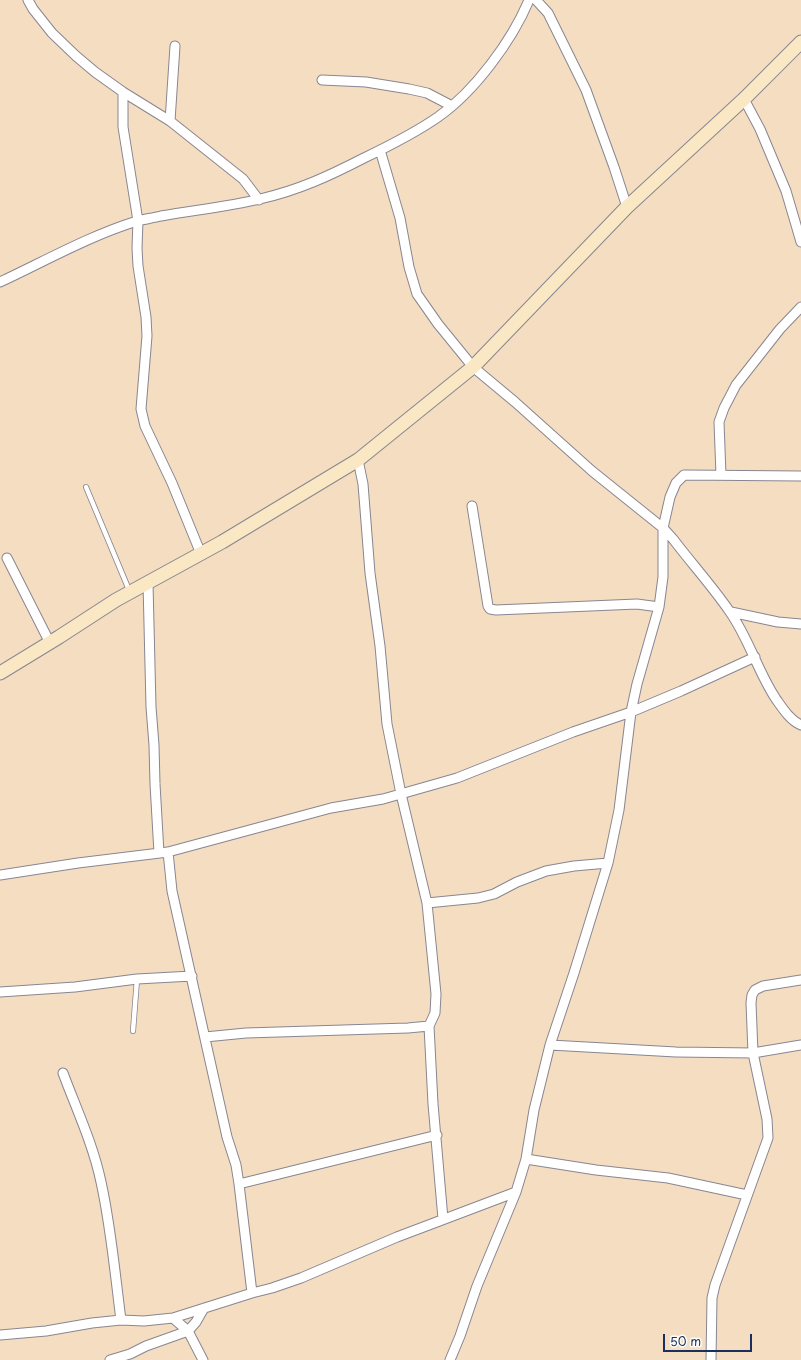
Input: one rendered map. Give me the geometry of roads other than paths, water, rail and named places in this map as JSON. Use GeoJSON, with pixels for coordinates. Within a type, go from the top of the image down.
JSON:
{"type":"FeatureCollection","features":[{"type":"Feature","properties":{"kind":"street"},"geometry":{"type":"LineString","coordinates":[[28,0],[52,34],[81,60],[123,92],[170,121],[243,179],[259,200]]}},
{"type":"Feature","properties":{"kind":"street"},"geometry":{"type":"LineString","coordinates":[[0,282],[92,238],[138,221],[259,200],[296,190],[332,175],[380,150],[421,128],[452,106],[484,73],[511,34],[529,0]]}},
{"type":"Feature","properties":{"kind":"street"},"geometry":{"type":"LineString","coordinates":[[536,0],[548,13],[586,90],[627,207]]}},
{"type":"Feature","properties":{"kind":"street"},"geometry":{"type":"LineString","coordinates":[[0,673],[130,592],[201,554],[358,460],[473,367],[627,207],[744,99],[801,42]]}},
{"type":"Feature","properties":{"kind":"street"},"geometry":{"type":"LineString","coordinates":[[170,121],[175,46]]}},
{"type":"Feature","properties":{"kind":"street"},"geometry":{"type":"LineString","coordinates":[[322,80],[366,82],[409,89],[427,93],[452,106]]}},
{"type":"Feature","properties":{"kind":"street"},"geometry":{"type":"LineString","coordinates":[[123,92],[123,127],[138,221],[137,248],[146,317],[141,408],[145,426],[172,483],[201,554]]}},
{"type":"Feature","properties":{"kind":"street"},"geometry":{"type":"LineString","coordinates":[[744,99],[760,129],[786,191],[801,242]]}},
{"type":"Feature","properties":{"kind":"street"},"geometry":{"type":"LineString","coordinates":[[380,150],[400,218],[409,266],[417,294],[438,324],[473,367],[515,402],[592,471],[663,528],[731,612],[755,657],[770,690],[785,711],[796,723],[801,725]]}},
{"type":"Feature","properties":{"kind":"street"},"geometry":{"type":"LineString","coordinates":[[721,475],[720,422],[724,408],[736,385],[780,329],[801,307]]}},
{"type":"Feature","properties":{"kind":"street"},"geometry":{"type":"LineString","coordinates":[[358,460],[363,484],[370,573],[380,646],[387,724],[401,794],[427,903],[436,994],[435,1013],[429,1026],[433,1104],[437,1135],[443,1219]]}},
{"type":"Feature","properties":{"kind":"street"},"geometry":{"type":"LineString","coordinates":[[450,1360],[477,1286],[516,1192],[526,1159],[534,1110],[550,1045],[608,863],[619,810],[631,712],[637,684],[659,607],[663,577],[663,528],[670,497],[676,484],[684,475],[801,476]]}},
{"type":"Feature","properties":{"kind":"street"},"geometry":{"type":"LineString","coordinates":[[472,506],[488,606],[490,609],[496,610],[637,604],[659,607]]}},
{"type":"Feature","properties":{"kind":"street"},"geometry":{"type":"LineString","coordinates":[[7,558],[50,643]]}},
{"type":"Feature","properties":{"kind":"street"},"geometry":{"type":"LineString","coordinates":[[148,583],[151,707],[155,784],[164,853],[225,1131],[236,1165],[252,1293]]}},
{"type":"Feature","properties":{"kind":"street"},"geometry":{"type":"LineString","coordinates":[[731,612],[778,622],[801,624]]}},
{"type":"Feature","properties":{"kind":"street"},"geometry":{"type":"LineString","coordinates":[[0,875],[78,863],[164,853],[331,808],[383,799],[457,778],[573,732],[631,712],[755,657]]}},
{"type":"Feature","properties":{"kind":"street"},"geometry":{"type":"LineString","coordinates":[[427,903],[478,898],[494,894],[517,882],[546,871],[574,866],[608,863]]}},
{"type":"Feature","properties":{"kind":"street"},"geometry":{"type":"LineString","coordinates":[[0,992],[75,987],[137,979],[192,976]]}},
{"type":"Feature","properties":{"kind":"street"},"geometry":{"type":"LineString","coordinates":[[711,1360],[712,1298],[714,1285],[768,1138],[767,1119],[753,1053],[752,995],[755,990],[764,986],[801,980]]}},
{"type":"Feature","properties":{"kind":"street"},"geometry":{"type":"LineString","coordinates":[[205,1038],[246,1033],[429,1026]]}},
{"type":"Feature","properties":{"kind":"street"},"geometry":{"type":"LineString","coordinates":[[550,1045],[676,1052],[753,1053],[801,1045]]}},
{"type":"Feature","properties":{"kind":"street"},"geometry":{"type":"LineString","coordinates":[[63,1073],[93,1153],[101,1181],[121,1320]]}},
{"type":"Feature","properties":{"kind":"street"},"geometry":{"type":"LineString","coordinates":[[239,1184],[437,1135]]}},
{"type":"Feature","properties":{"kind":"street"},"geometry":{"type":"LineString","coordinates":[[526,1159],[596,1170],[668,1178],[747,1195]]}},
{"type":"Feature","properties":{"kind":"street"},"geometry":{"type":"LineString","coordinates":[[0,1335],[46,1331],[92,1323],[121,1320],[144,1321],[173,1318],[301,1278],[352,1255],[496,1198],[516,1192]]}},
{"type":"Feature","properties":{"kind":"street"},"geometry":{"type":"LineString","coordinates":[[110,1360],[130,1354],[188,1331],[196,1322],[204,1308]]}},
{"type":"Feature","properties":{"kind":"street"},"geometry":{"type":"LineString","coordinates":[[173,1318],[188,1331],[203,1360]]}},
{"type":"Feature","properties":{"kind":"lane"},"geometry":{"type":"LineString","coordinates":[[86,487],[130,592]]}},
{"type":"Feature","properties":{"kind":"lane"},"geometry":{"type":"LineString","coordinates":[[133,1031],[137,979]]}}]}
